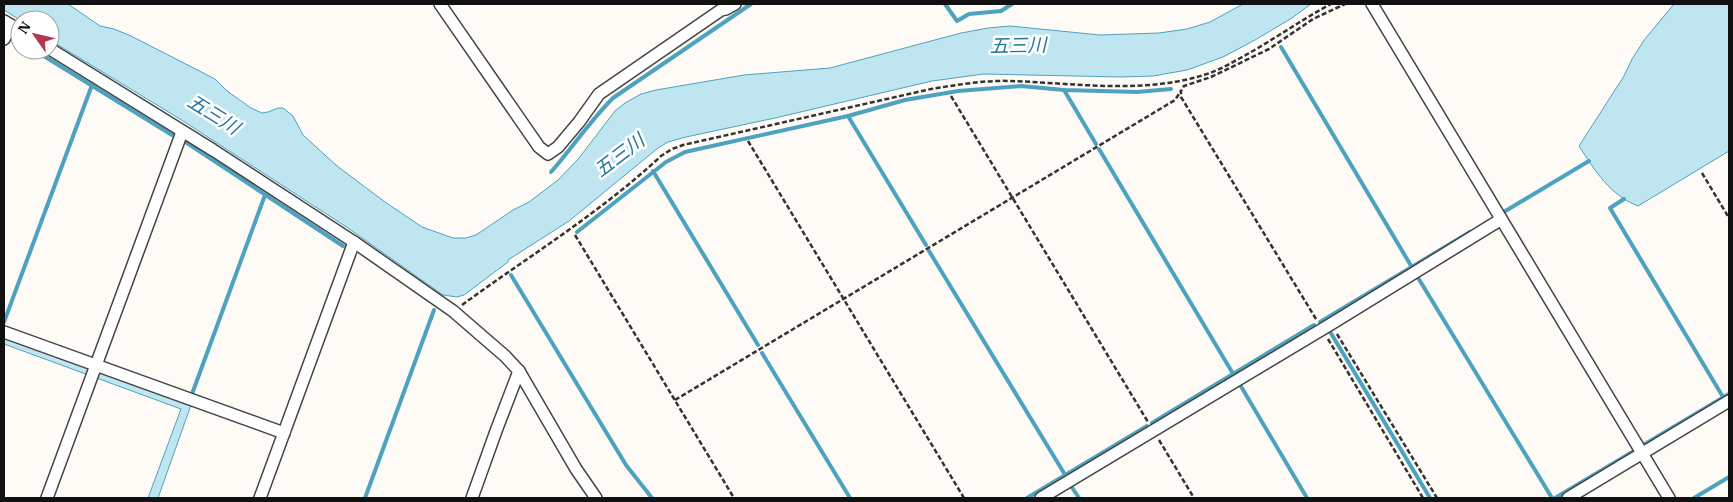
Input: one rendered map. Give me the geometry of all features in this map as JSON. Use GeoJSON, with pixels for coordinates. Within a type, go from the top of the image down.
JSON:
{"type":"FeatureCollection","features":[{"type":"Feature","properties":{"kind":"street"},"geometry":{"type":"LineString","coordinates":[[440,4],[539,147],[548,154],[558,147],[599,94],[721,10],[734,4]]}},
{"type":"Feature","properties":{"kind":"street"},"geometry":{"type":"LineString","coordinates":[[1372,4],[1500,220],[1669,498]]}},
{"type":"Feature","properties":{"kind":"street"},"geometry":{"type":"LineString","coordinates":[[4,39],[10,27]]}},
{"type":"Feature","properties":{"kind":"street"},"geometry":{"type":"LineString","coordinates":[[60,56],[213,150],[354,242],[453,312],[505,356],[519,371],[576,469],[596,498]]}},
{"type":"Feature","properties":{"kind":"street"},"geometry":{"type":"LineString","coordinates":[[47,498],[182,132]]}},
{"type":"Feature","properties":{"kind":"street"},"geometry":{"type":"LineString","coordinates":[[1041,498],[1327,327],[1500,220]]}},
{"type":"Feature","properties":{"kind":"street"},"geometry":{"type":"LineString","coordinates":[[260,498],[354,242]]}},
{"type":"Feature","properties":{"kind":"street"},"geometry":{"type":"LineString","coordinates":[[4,332],[94,370],[284,433]]}},
{"type":"Feature","properties":{"kind":"street"},"geometry":{"type":"LineString","coordinates":[[472,498],[519,371]]}},
{"type":"Feature","properties":{"kind":"street"},"geometry":{"type":"LineString","coordinates":[[1568,498],[1729,401]]}},
{"type":"Feature","properties":{"kind":"path"},"geometry":{"type":"LineString","coordinates":[[453,312],[509,271],[572,229],[661,156],[683,145],[931,89],[969,83],[1008,81],[1092,86],[1181,81],[1211,73],[1238,60],[1331,4]]}},
{"type":"Feature","properties":{"kind":"path"},"geometry":{"type":"LineString","coordinates":[[675,400],[1175,100],[1184,86],[1211,77],[1269,49],[1314,19],[1345,4]]}},
{"type":"Feature","properties":{"kind":"path"},"geometry":{"type":"LineString","coordinates":[[1181,91],[1181,97],[1437,498]]}},
{"type":"Feature","properties":{"kind":"path"},"geometry":{"type":"LineString","coordinates":[[951,96],[1194,498]]}},
{"type":"Feature","properties":{"kind":"path"},"geometry":{"type":"LineString","coordinates":[[748,141],[964,498]]}},
{"type":"Feature","properties":{"kind":"path"},"geometry":{"type":"LineString","coordinates":[[1702,173],[1729,218]]}},
{"type":"Feature","properties":{"kind":"path"},"geometry":{"type":"LineString","coordinates":[[575,235],[734,498]]}},
{"type":"Feature","properties":{"kind":"path"},"geometry":{"type":"LineString","coordinates":[[1327,327],[1424,498]]}},
{"type":"Feature","properties":{"kind":"water","name":"五三川"},"geometry":{"type":"Polygon","coordinates":[[[4,4],[68,4],[100,26],[131,36],[215,79],[227,91],[251,108],[262,113],[283,108],[293,116],[303,135],[337,166],[385,202],[422,227],[453,238],[466,238],[476,235],[513,210],[529,202],[558,180],[579,158],[615,111],[641,94],[744,75],[830,68],[961,33],[988,28],[1010,26],[1100,35],[1159,33],[1187,29],[1210,22],[1243,4],[1311,4],[1292,18],[1255,40],[1223,57],[1187,70],[1153,76],[1121,77],[984,74],[932,81],[668,142],[658,148],[569,221],[508,260],[508,262],[464,295],[457,297],[443,295],[348,228],[180,119],[60,46],[60,10],[10,10],[10,14],[4,10],[4,4]]]}},
{"type":"Feature","properties":{"kind":"water"},"geometry":{"type":"Polygon","coordinates":[[[1674,4],[1729,4],[1729,151],[1638,206],[1619,196],[1611,189],[1597,173],[1579,146],[1624,76],[1645,39],[1674,4]]]}},
{"type":"Feature","properties":{"kind":"water"},"geometry":{"type":"Polygon","coordinates":[[[4,336],[191,405],[158,498],[148,498],[181,409],[4,344],[4,336]]]}},
{"type":"Feature","properties":{"kind":"waterway"},"geometry":{"type":"LineString","coordinates":[[551,172],[613,98],[751,4]]}},
{"type":"Feature","properties":{"kind":"waterway"},"geometry":{"type":"LineString","coordinates":[[945,4],[957,21],[969,14],[1001,11],[1012,4]]}},
{"type":"Feature","properties":{"kind":"waterway"},"geometry":{"type":"LineString","coordinates":[[1281,47],[1413,269]]}},
{"type":"Feature","properties":{"kind":"waterway"},"geometry":{"type":"LineString","coordinates":[[50,60],[172,135]]}},
{"type":"Feature","properties":{"kind":"waterway"},"geometry":{"type":"LineString","coordinates":[[4,322],[92,85]]}},
{"type":"Feature","properties":{"kind":"waterway"},"geometry":{"type":"LineString","coordinates":[[577,232],[666,162],[685,152],[848,116],[905,100],[958,91],[1021,86],[1064,90],[1137,92],[1171,89]]}},
{"type":"Feature","properties":{"kind":"waterway"},"geometry":{"type":"LineString","coordinates":[[1064,90],[1096,144]]}},
{"type":"Feature","properties":{"kind":"waterway"},"geometry":{"type":"LineString","coordinates":[[848,116],[926,245]]}},
{"type":"Feature","properties":{"kind":"waterway"},"geometry":{"type":"LineString","coordinates":[[187,143],[343,246]]}},
{"type":"Feature","properties":{"kind":"waterway"},"geometry":{"type":"LineString","coordinates":[[1099,149],[1235,377]]}},
{"type":"Feature","properties":{"kind":"waterway"},"geometry":{"type":"LineString","coordinates":[[1502,213],[1589,161]]}},
{"type":"Feature","properties":{"kind":"waterway"},"geometry":{"type":"LineString","coordinates":[[653,171],[758,345]]}},
{"type":"Feature","properties":{"kind":"waterway"},"geometry":{"type":"LineString","coordinates":[[192,394],[265,195]]}},
{"type":"Feature","properties":{"kind":"waterway"},"geometry":{"type":"LineString","coordinates":[[1624,199],[1610,208],[1723,397]]}},
{"type":"Feature","properties":{"kind":"waterway"},"geometry":{"type":"LineString","coordinates":[[1320,322],[1470,232]]}},
{"type":"Feature","properties":{"kind":"waterway"},"geometry":{"type":"LineString","coordinates":[[929,251],[1067,478]]}},
{"type":"Feature","properties":{"kind":"waterway"},"geometry":{"type":"LineString","coordinates":[[511,275],[626,465],[652,498]]}},
{"type":"Feature","properties":{"kind":"waterway"},"geometry":{"type":"LineString","coordinates":[[1417,276],[1552,498]]}},
{"type":"Feature","properties":{"kind":"waterway"},"geometry":{"type":"LineString","coordinates":[[365,498],[434,310]]}},
{"type":"Feature","properties":{"kind":"waterway"},"geometry":{"type":"LineString","coordinates":[[1152,423],[1314,325]]}},
{"type":"Feature","properties":{"kind":"waterway"},"geometry":{"type":"LineString","coordinates":[[1329,330],[1430,498]]}},
{"type":"Feature","properties":{"kind":"waterway"},"geometry":{"type":"LineString","coordinates":[[762,353],[850,498]]}},
{"type":"Feature","properties":{"kind":"waterway"},"geometry":{"type":"LineString","coordinates":[[1239,383],[1307,498]]}},
{"type":"Feature","properties":{"kind":"waterway"},"geometry":{"type":"LineString","coordinates":[[1645,444],[1729,394]]}},
{"type":"Feature","properties":{"kind":"waterway"},"geometry":{"type":"LineString","coordinates":[[1027,498],[1147,426]]}},
{"type":"Feature","properties":{"kind":"waterway"},"geometry":{"type":"LineString","coordinates":[[1555,498],[1634,451]]}},
{"type":"Feature","properties":{"kind":"waterway"},"geometry":{"type":"LineString","coordinates":[[1694,498],[1729,477]]}},
{"type":"Feature","properties":{"kind":"waterway"},"geometry":{"type":"LineString","coordinates":[[1071,486],[1079,498]]}}]}
